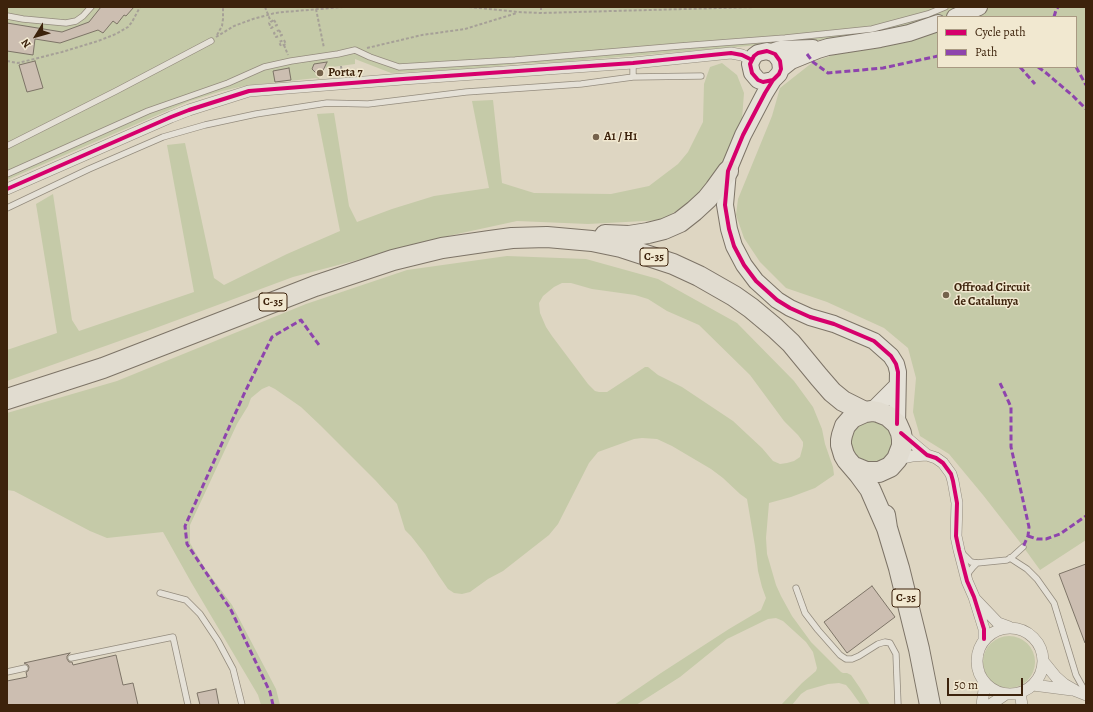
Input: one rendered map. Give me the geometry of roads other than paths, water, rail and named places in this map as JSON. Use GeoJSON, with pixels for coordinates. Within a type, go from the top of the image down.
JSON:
{"type":"FeatureCollection","features":[{"type":"Feature","properties":{"kind":"highway"},"geometry":{"type":"LineString","coordinates":[[547,237],[570,235],[629,236],[664,229],[680,222],[694,211],[715,189],[728,171]]}},
{"type":"Feature","properties":{"kind":"highway","name":"C-35"},"geometry":{"type":"LineString","coordinates":[[7,399],[103,368],[315,286],[393,260],[442,248],[512,238],[547,237],[592,241],[622,247],[673,264],[699,276],[734,296],[751,308],[791,343],[819,378],[843,401],[869,412],[878,412],[888,416],[899,428],[902,446],[894,463],[885,476],[882,493],[883,503],[887,528],[911,615],[930,705]]}},
{"type":"Feature","properties":{"kind":"highway","name":"C-35"},"geometry":{"type":"LineString","coordinates":[[819,378],[837,414],[842,435],[841,445],[844,455],[865,480],[887,528]]}},
{"type":"Feature","properties":{"kind":"highway"},"geometry":{"type":"LineString","coordinates":[[842,435],[852,418],[869,412]]}},
{"type":"Feature","properties":{"kind":"highway"},"geometry":{"type":"LineString","coordinates":[[854,467],[872,473],[885,470],[894,463]]}},
{"type":"Feature","properties":{"kind":"street"},"geometry":{"type":"LineString","coordinates":[[957,16],[979,7]]}},
{"type":"Feature","properties":{"kind":"street"},"geometry":{"type":"LineString","coordinates":[[828,47],[791,61],[771,76],[752,73],[750,64],[754,56],[762,51],[772,52],[780,49],[828,47],[880,39],[909,33],[937,23]]}},
{"type":"Feature","properties":{"kind":"street"},"geometry":{"type":"LineString","coordinates":[[772,52],[778,57],[781,65],[760,88],[755,113],[743,135],[728,171],[726,205],[729,229],[734,246],[744,265],[756,281],[777,300],[810,317],[834,324],[874,341],[891,356],[896,364],[898,372],[897,386],[899,428],[927,455]]}},
{"type":"Feature","properties":{"kind":"street"},"geometry":{"type":"LineString","coordinates":[[7,189],[171,117],[249,91],[633,63],[731,53],[742,55],[752,60]]}},
{"type":"Feature","properties":{"kind":"street"},"geometry":{"type":"LineString","coordinates":[[869,412],[897,386]]}},
{"type":"Feature","properties":{"kind":"street"},"geometry":{"type":"LineString","coordinates":[[894,463],[912,456],[927,455],[936,458],[943,463],[951,474],[954,481],[957,503],[956,536],[966,581],[974,597],[984,628],[984,639]]}},
{"type":"Feature","properties":{"kind":"street"},"geometry":{"type":"LineString","coordinates":[[974,597],[998,623],[1024,630],[1036,639],[1040,646],[1044,661],[1056,678],[1064,684],[1083,693]]}},
{"type":"Feature","properties":{"kind":"street"},"geometry":{"type":"LineString","coordinates":[[982,705],[984,690],[983,681],[977,668],[977,652],[984,639],[991,633],[1009,627]]}},
{"type":"Feature","properties":{"kind":"street"},"geometry":{"type":"LineString","coordinates":[[983,681],[994,690],[1006,694],[1020,693],[1033,685],[1041,674],[1044,661]]}},
{"type":"Feature","properties":{"kind":"street"},"geometry":{"type":"LineString","coordinates":[[1033,685],[1083,693]]}},
{"type":"Feature","properties":{"kind":"street"},"geometry":{"type":"LineString","coordinates":[[1020,693],[1022,705]]}},
{"type":"Feature","properties":{"kind":"street"},"geometry":{"type":"LineString","coordinates":[[990,705],[1006,694]]}},
{"type":"Feature","properties":{"kind":"lane"},"geometry":{"type":"LineString","coordinates":[[7,16],[30,20],[66,23],[76,21],[91,7]]}},
{"type":"Feature","properties":{"kind":"lane"},"geometry":{"type":"LineString","coordinates":[[7,174],[148,111],[228,83],[264,67],[291,61],[355,50],[398,67],[515,60],[785,38],[872,29],[928,14],[945,7]]}},
{"type":"Feature","properties":{"kind":"lane"},"geometry":{"type":"LineString","coordinates":[[7,146],[211,41]]}},
{"type":"Feature","properties":{"kind":"lane"},"geometry":{"type":"LineString","coordinates":[[633,63],[633,77]]}},
{"type":"Feature","properties":{"kind":"lane"},"geometry":{"type":"LineString","coordinates":[[7,208],[89,169],[163,137],[204,125],[256,114],[327,103],[368,104],[466,92],[581,84],[633,77],[701,76]]}},
{"type":"Feature","properties":{"kind":"lane"},"geometry":{"type":"LineString","coordinates":[[959,550],[971,562],[977,563],[1007,560],[1023,547]]}},
{"type":"Feature","properties":{"kind":"lane"},"geometry":{"type":"LineString","coordinates":[[1010,558],[1028,569],[1038,579],[1054,603],[1083,693]]}},
{"type":"Feature","properties":{"kind":"lane"},"geometry":{"type":"LineString","coordinates":[[966,581],[972,567],[977,563]]}},
{"type":"Feature","properties":{"kind":"lane"},"geometry":{"type":"LineString","coordinates":[[796,588],[805,613],[840,655],[846,659],[852,659],[859,656],[878,644],[886,642],[890,644],[896,654],[898,705]]}},
{"type":"Feature","properties":{"kind":"lane"},"geometry":{"type":"LineString","coordinates":[[160,593],[186,600],[200,614],[218,641],[233,669],[242,705]]}},
{"type":"Feature","properties":{"kind":"lane"},"geometry":{"type":"LineString","coordinates":[[72,658],[173,637],[188,705]]}},
{"type":"Feature","properties":{"kind":"lane"},"geometry":{"type":"LineString","coordinates":[[7,672],[25,668]]}},
{"type":"Feature","properties":{"kind":"place","name":"Porta 7"},"geometry":{"type":"Point","coordinates":[320,73]}},
{"type":"Feature","properties":{"kind":"place","name":"A1 / H1"},"geometry":{"type":"Point","coordinates":[596,137]}},
{"type":"Feature","properties":{"kind":"place","name":"Offroad Circuit de Catalunya"},"geometry":{"type":"Point","coordinates":[946,295]}}]}
